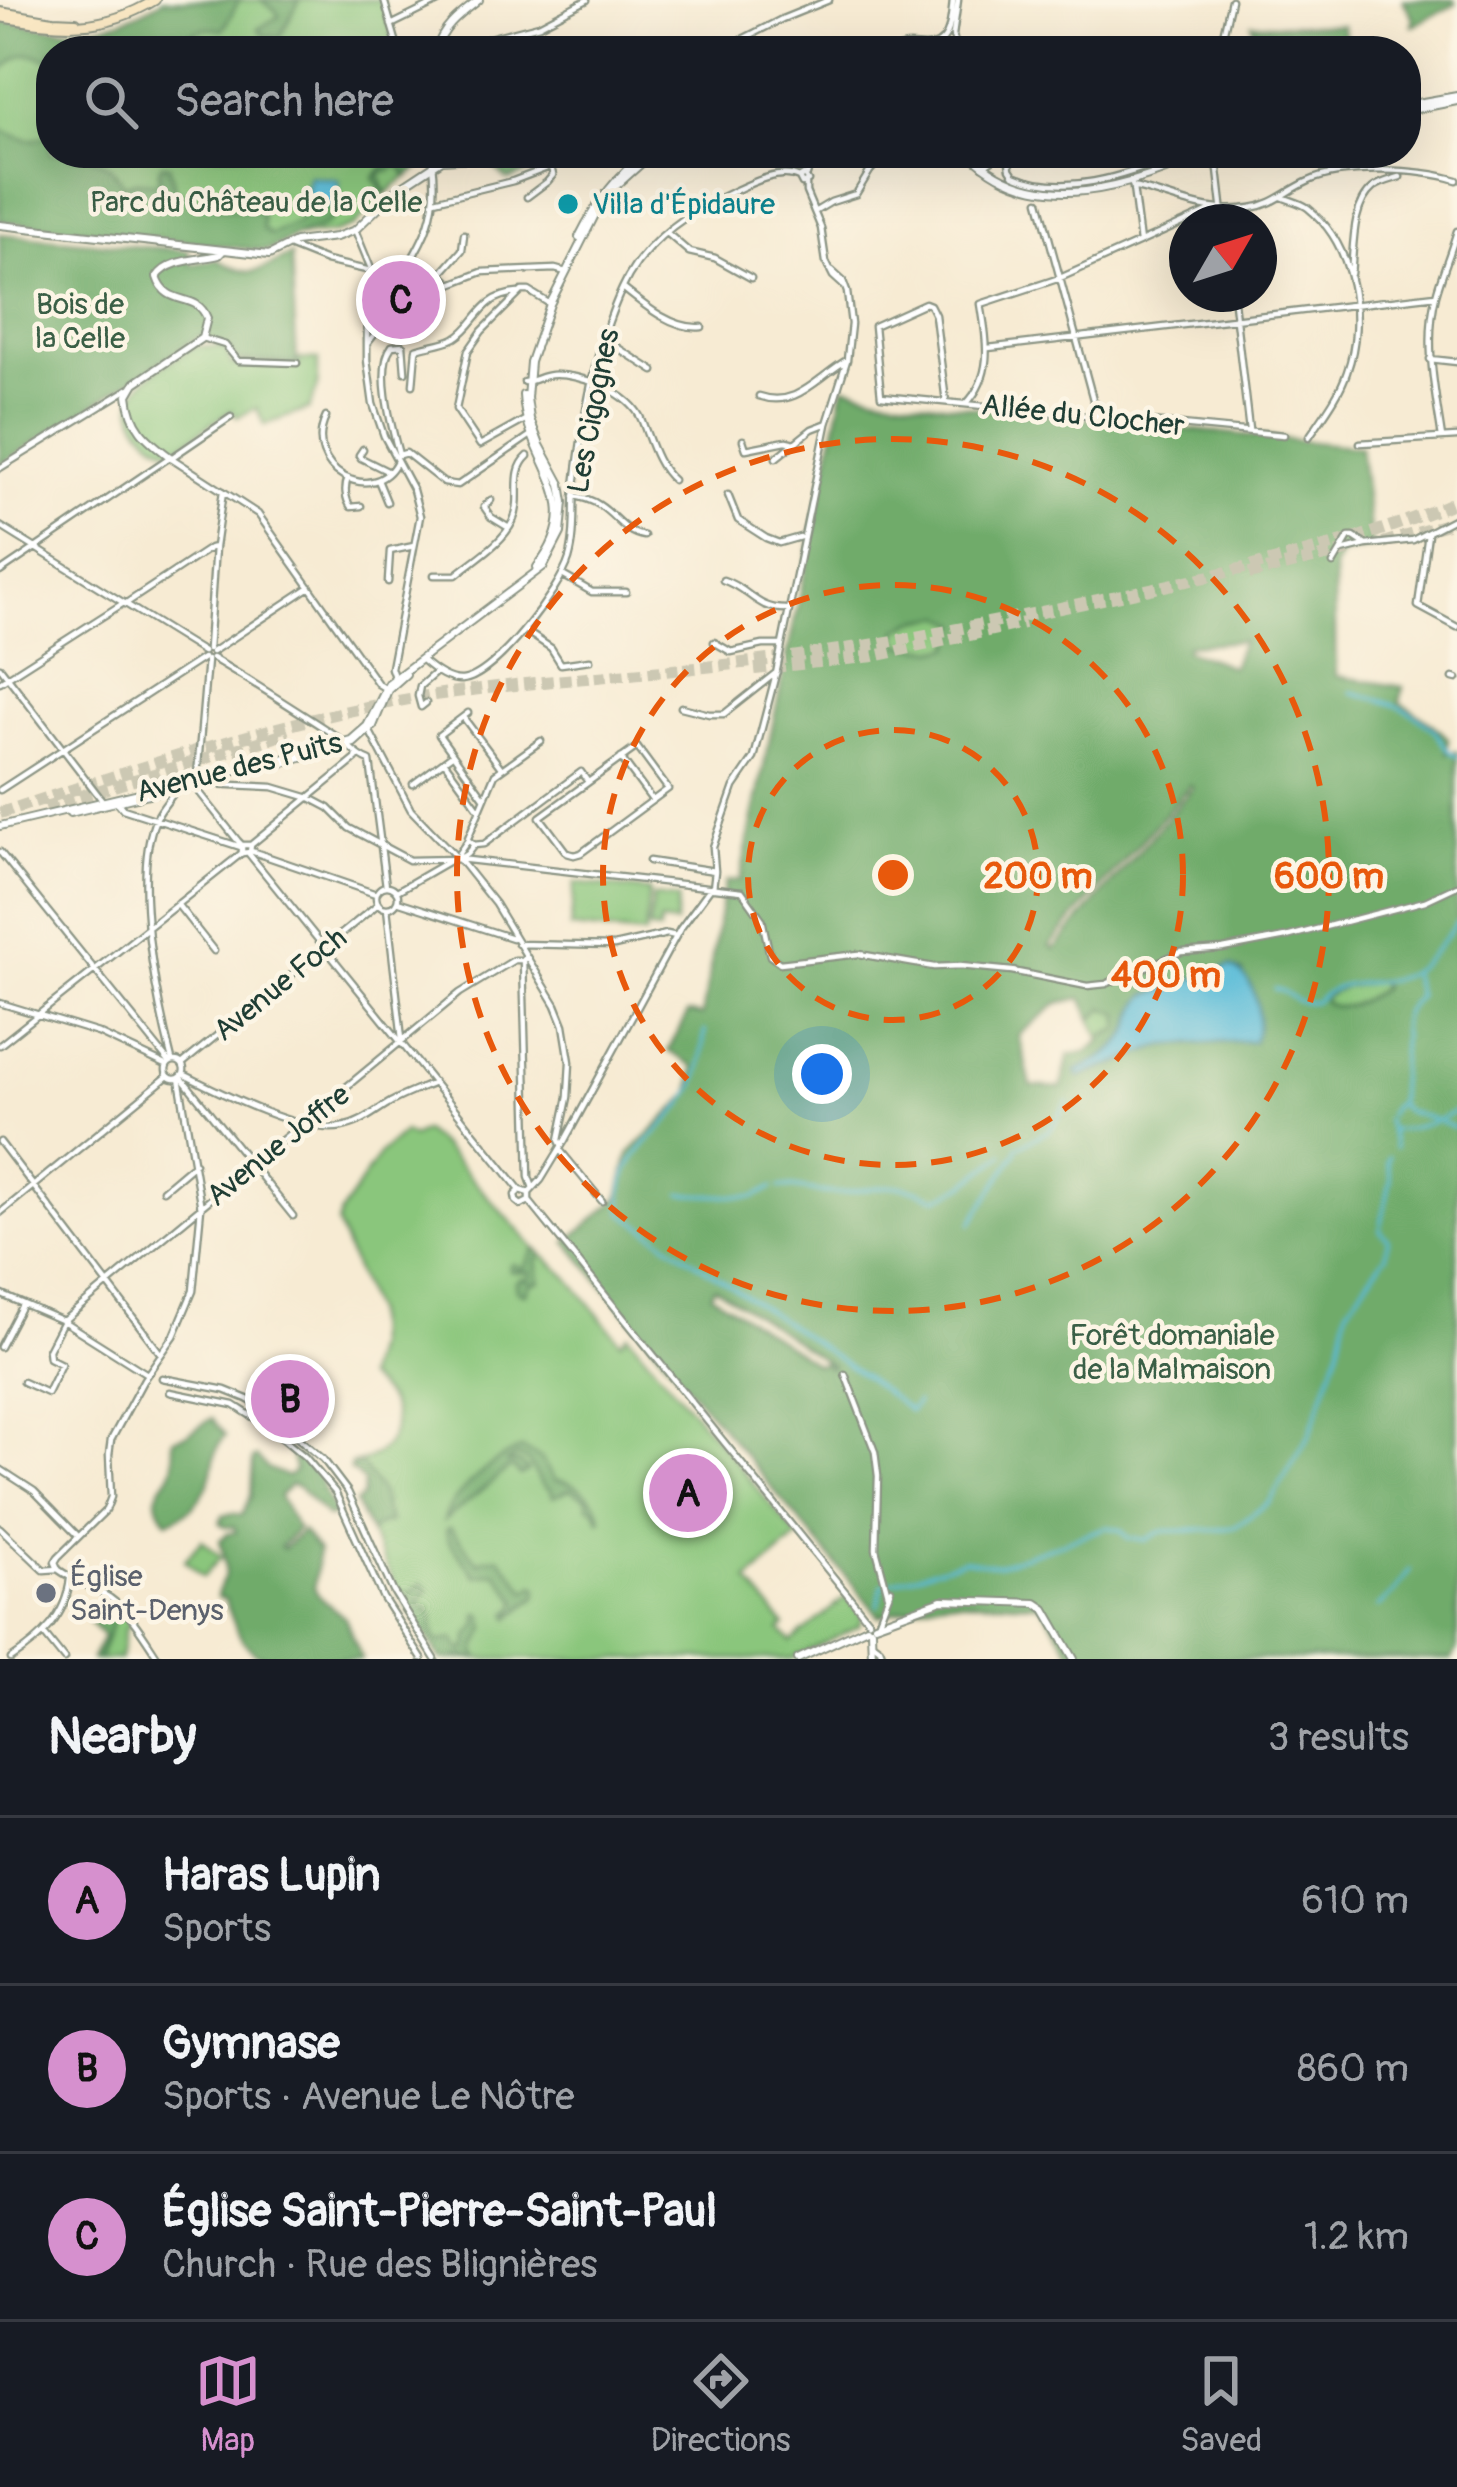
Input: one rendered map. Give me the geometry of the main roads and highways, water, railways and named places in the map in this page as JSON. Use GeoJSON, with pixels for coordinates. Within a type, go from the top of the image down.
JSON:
{"type":"FeatureCollection","features":[{"type":"Feature","properties":{"kind":"main road"},"geometry":{"type":"LineString","coordinates":[[0,14],[76,22],[123,11],[145,0]]}},
{"type":"Feature","properties":{"kind":"main road"},"geometry":{"type":"LineString","coordinates":[[0,14],[76,27],[125,16],[155,0]]}},
{"type":"Feature","properties":{"kind":"water"},"geometry":{"type":"Polygon","coordinates":[[[309,176],[339,180],[338,199],[330,206],[316,206],[306,193],[309,176]]]}},
{"type":"Feature","properties":{"kind":"water"},"geometry":{"type":"Polygon","coordinates":[[[1230,966],[1246,979],[1256,998],[1253,1041],[1164,1045],[1079,1077],[1076,1071],[1107,1055],[1125,1038],[1147,995],[1230,966]]]}},
{"type":"Feature","properties":{"kind":"waterway"},"geometry":{"type":"LineString","coordinates":[[1351,692],[1414,714],[1457,756]]}},
{"type":"Feature","properties":{"kind":"waterway"},"geometry":{"type":"LineString","coordinates":[[1275,989],[1300,1002],[1315,1002],[1335,988],[1400,977],[1423,962],[1457,922]]}},
{"type":"Feature","properties":{"kind":"waterway"},"geometry":{"type":"LineString","coordinates":[[1388,1115],[1398,1104],[1403,1019],[1418,997],[1411,973]]}},
{"type":"Feature","properties":{"kind":"waterway"},"geometry":{"type":"LineString","coordinates":[[705,1031],[694,1087],[626,1174],[623,1213],[868,1379]]}},
{"type":"Feature","properties":{"kind":"waterway"},"geometry":{"type":"LineString","coordinates":[[1059,1115],[1068,1102]]}},
{"type":"Feature","properties":{"kind":"waterway"},"geometry":{"type":"LineString","coordinates":[[1398,1104],[1433,1119]]}},
{"type":"Feature","properties":{"kind":"waterway"},"geometry":{"type":"LineString","coordinates":[[1389,1131],[1424,1125],[1457,1110]]}},
{"type":"Feature","properties":{"kind":"waterway"},"geometry":{"type":"LineString","coordinates":[[1021,1145],[1050,1130],[1058,1118]]}},
{"type":"Feature","properties":{"kind":"waterway"},"geometry":{"type":"LineString","coordinates":[[1386,1120],[1395,1148]]}},
{"type":"Feature","properties":{"kind":"waterway"},"geometry":{"type":"LineString","coordinates":[[1440,1122],[1455,1128]]}},
{"type":"Feature","properties":{"kind":"waterway"},"geometry":{"type":"LineString","coordinates":[[971,1224],[1017,1152]]}},
{"type":"Feature","properties":{"kind":"waterway"},"geometry":{"type":"LineString","coordinates":[[780,1187],[840,1193],[899,1186],[938,1198],[963,1186],[1004,1154]]}},
{"type":"Feature","properties":{"kind":"waterway"},"geometry":{"type":"LineString","coordinates":[[878,1606],[882,1585],[964,1560],[998,1565],[1107,1527],[1145,1541],[1164,1531],[1235,1527],[1270,1502],[1310,1434],[1347,1309],[1386,1255],[1388,1239],[1380,1230],[1391,1179],[1389,1157]]}},
{"type":"Feature","properties":{"kind":"waterway"},"geometry":{"type":"LineString","coordinates":[[681,1194],[754,1197],[774,1187]]}},
{"type":"Feature","properties":{"kind":"waterway"},"geometry":{"type":"LineString","coordinates":[[869,1380],[910,1411],[917,1402]]}},
{"type":"Feature","properties":{"kind":"waterway"},"geometry":{"type":"LineString","coordinates":[[1378,1607],[1410,1570]]}},
{"type":"Feature","properties":{"kind":"tunnel"},"geometry":{"type":"LineString","coordinates":[[0,813],[212,746],[373,706],[504,686],[782,658],[927,635],[1290,557],[1457,501]]}},
{"type":"Feature","properties":{"kind":"tunnel"},"geometry":{"type":"LineString","coordinates":[[1383,543],[1457,521]]}},
{"type":"Feature","properties":{"kind":"tunnel"},"geometry":{"type":"LineString","coordinates":[[1249,574],[1352,550]]}},
{"type":"Feature","properties":{"kind":"tunnel"},"geometry":{"type":"LineString","coordinates":[[755,669],[874,656],[1024,623]]}},
{"type":"Feature","properties":{"kind":"tunnel"},"geometry":{"type":"LineString","coordinates":[[45,807],[289,733]]}},
{"type":"Feature","properties":{"kind":"place","name":"Villa d'Épidaure"},"geometry":{"type":"Point","coordinates":[568,204]}},
{"type":"Feature","properties":{"kind":"place","name":"Église Saint-Pierre-Saint-Paul"},"geometry":{"type":"Point","coordinates":[401,300]}},
{"type":"Feature","properties":{"kind":"place","name":"Gymnase"},"geometry":{"type":"Point","coordinates":[290,1399]}},
{"type":"Feature","properties":{"kind":"place","name":"Haras Lupin"},"geometry":{"type":"Point","coordinates":[688,1493]}},
{"type":"Feature","properties":{"kind":"place","name":"Église Saint-Denys"},"geometry":{"type":"Point","coordinates":[46,1593]}},
{"type":"Feature","properties":{"kind":"park label","name":"Parc du Château de la Celle"},"geometry":{"type":"Point","coordinates":[256,202]}},
{"type":"Feature","properties":{"kind":"park label","name":"Bois de la Celle"},"geometry":{"type":"Point","coordinates":[80,321]}},
{"type":"Feature","properties":{"kind":"park label","name":"Forêt domaniale de la Malmaison"},"geometry":{"type":"Point","coordinates":[1172,1352]}}]}
